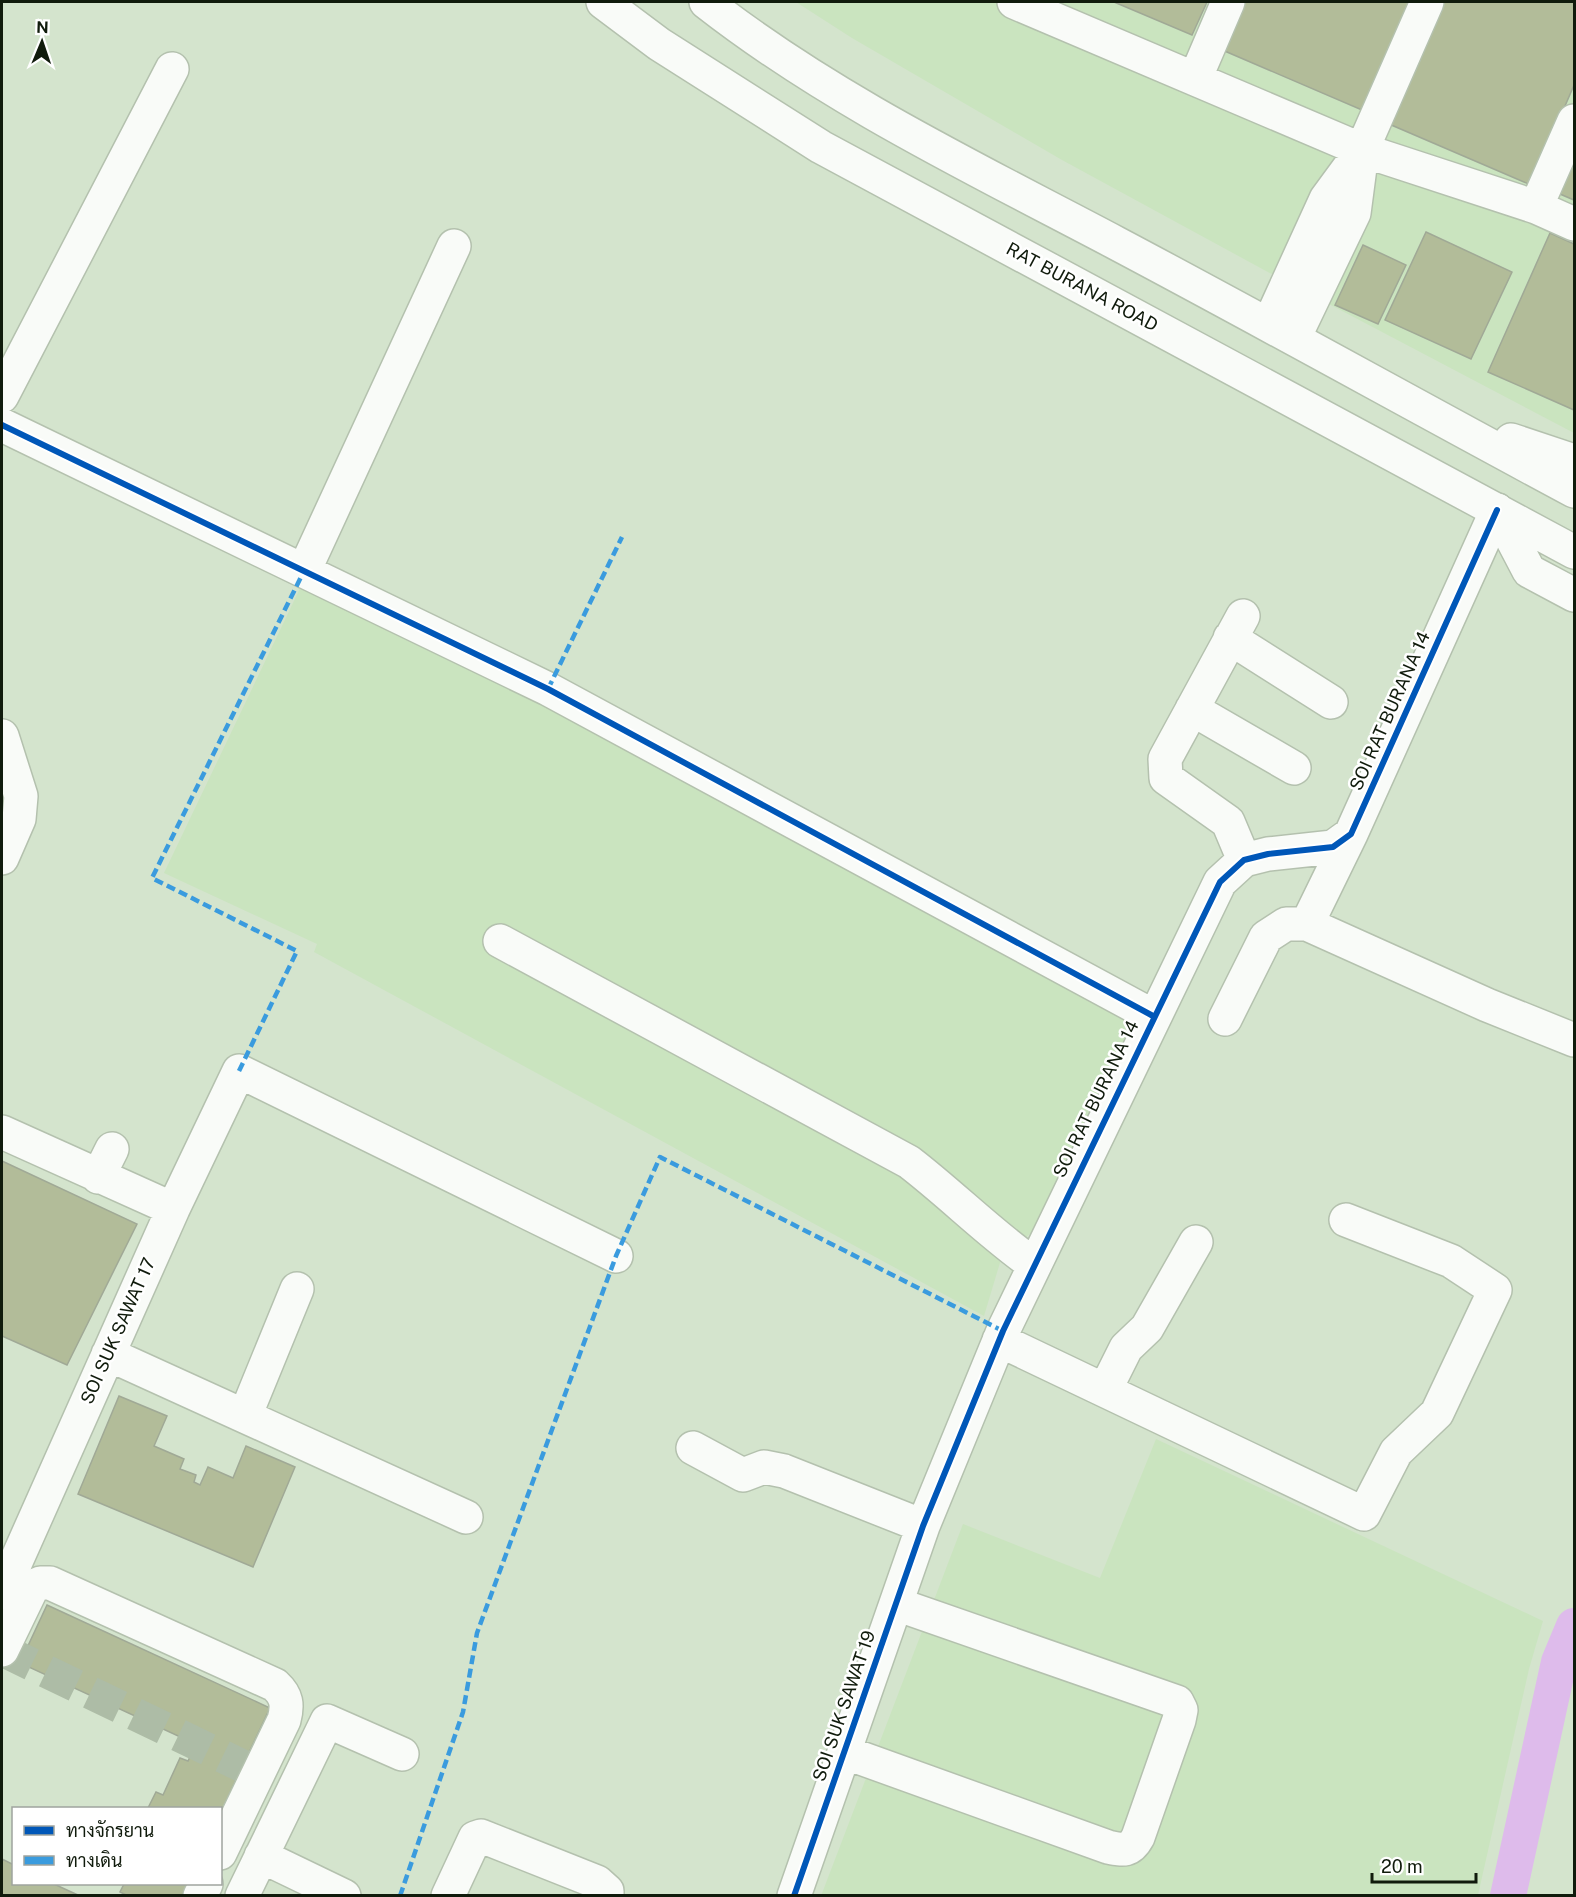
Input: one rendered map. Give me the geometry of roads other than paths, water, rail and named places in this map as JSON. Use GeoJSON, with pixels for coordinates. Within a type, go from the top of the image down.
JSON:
{"type":"FeatureCollection","features":[{"type":"Feature","properties":{"kind":"street","name":"RAT BURANA ROAD"},"geometry":{"type":"LineString","coordinates":[[603,2],[669,51],[821,147],[1575,552]]}},
{"type":"Feature","properties":{"kind":"street"},"geometry":{"type":"LineString","coordinates":[[706,2],[752,36],[912,134],[1575,491]]}},
{"type":"Feature","properties":{"kind":"street"},"geometry":{"type":"LineString","coordinates":[[1014,2],[1362,150],[1536,207],[1575,224]]}},
{"type":"Feature","properties":{"kind":"street"},"geometry":{"type":"LineString","coordinates":[[1195,79],[1228,2]]}},
{"type":"Feature","properties":{"kind":"street"},"geometry":{"type":"LineString","coordinates":[[1281,331],[1326,199],[1362,150],[1427,2]]}},
{"type":"Feature","properties":{"kind":"street"},"geometry":{"type":"LineString","coordinates":[[2,396],[172,69]]}},
{"type":"Feature","properties":{"kind":"street"},"geometry":{"type":"LineString","coordinates":[[1536,207],[1575,121]]}},
{"type":"Feature","properties":{"kind":"street"},"geometry":{"type":"LineString","coordinates":[[304,571],[454,246]]}},
{"type":"Feature","properties":{"kind":"street"},"geometry":{"type":"LineString","coordinates":[[1429,413],[1575,461]]}},
{"type":"Feature","properties":{"kind":"street"},"geometry":{"type":"LineString","coordinates":[[2,425],[548,689],[1153,1016]]}},
{"type":"Feature","properties":{"kind":"street"},"geometry":{"type":"LineString","coordinates":[[1497,510],[1529,571],[1575,595]]}},
{"type":"Feature","properties":{"kind":"street","name":"SOI RAT BURANA 14"},"geometry":{"type":"LineString","coordinates":[[923,1526],[999,1340],[1033,1264],[1220,882],[1244,860],[1268,854],[1333,847],[1351,834],[1497,510]]}},
{"type":"Feature","properties":{"kind":"street"},"geometry":{"type":"LineString","coordinates":[[1244,860],[1228,822],[1166,778],[1165,759],[1237,627],[1331,702]]}},
{"type":"Feature","properties":{"kind":"street"},"geometry":{"type":"LineString","coordinates":[[1192,710],[1294,768]]}},
{"type":"Feature","properties":{"kind":"street"},"geometry":{"type":"LineString","coordinates":[[2,736],[21,796],[19,819],[2,858]]}},
{"type":"Feature","properties":{"kind":"street"},"geometry":{"type":"LineString","coordinates":[[1307,924],[1351,834]]}},
{"type":"Feature","properties":{"kind":"street"},"geometry":{"type":"LineString","coordinates":[[1225,1018],[1266,937],[1286,924],[1307,924],[1487,1005],[1575,1040]]}},
{"type":"Feature","properties":{"kind":"street"},"geometry":{"type":"LineString","coordinates":[[500,941],[909,1162],[944,1189],[991,1234],[1033,1264]]}},
{"type":"Feature","properties":{"kind":"street","name":"SOI SUK SAWAT 17"},"geometry":{"type":"LineString","coordinates":[[2,1593],[172,1209],[239,1071],[616,1256]]}},
{"type":"Feature","properties":{"kind":"street"},"geometry":{"type":"LineString","coordinates":[[2,1132],[105,1163],[172,1209]]}},
{"type":"Feature","properties":{"kind":"street"},"geometry":{"type":"LineString","coordinates":[[999,1340],[1364,1514],[1396,1452],[1437,1413],[1495,1290],[1450,1261],[1346,1220]]}},
{"type":"Feature","properties":{"kind":"street"},"geometry":{"type":"LineString","coordinates":[[1105,1390],[1126,1348],[1147,1328],[1196,1242]]}},
{"type":"Feature","properties":{"kind":"street"},"geometry":{"type":"LineString","coordinates":[[244,1416],[297,1289]]}},
{"type":"Feature","properties":{"kind":"street"},"geometry":{"type":"LineString","coordinates":[[108,1354],[466,1517]]}},
{"type":"Feature","properties":{"kind":"street"},"geometry":{"type":"LineString","coordinates":[[693,1448],[743,1474],[764,1467],[784,1471],[923,1526]]}},
{"type":"Feature","properties":{"kind":"street","name":"SOI SUK SAWAT 19"},"geometry":{"type":"LineString","coordinates":[[794,1896],[923,1526]]}},
{"type":"Feature","properties":{"kind":"street"},"geometry":{"type":"LineString","coordinates":[[2,1650],[32,1588],[40,1583],[50,1583],[275,1685],[282,1691],[287,1708],[284,1720],[222,1849]]}},
{"type":"Feature","properties":{"kind":"street"},"geometry":{"type":"LineString","coordinates":[[844,1752],[1108,1847],[1127,1850],[1133,1847],[1138,1837],[1179,1720],[1181,1710],[1177,1702],[896,1604]]}},
{"type":"Feature","properties":{"kind":"street"},"geometry":{"type":"LineString","coordinates":[[242,1896],[327,1721],[402,1754]]}},
{"type":"Feature","properties":{"kind":"street"},"geometry":{"type":"LineString","coordinates":[[448,1896],[475,1838],[481,1836],[597,1882],[607,1891],[607,1896]]}},
{"type":"Feature","properties":{"kind":"street"},"geometry":{"type":"LineString","coordinates":[[261,1856],[344,1896]]}},
{"type":"Feature","properties":{"kind":"waterway"},"geometry":{"type":"LineString","coordinates":[[1508,1896],[1559,1662],[1574,1626]]}},
{"type":"Feature","properties":{"kind":"tunnel"},"geometry":{"type":"LineString","coordinates":[[2,1650],[259,1774]]}}]}
